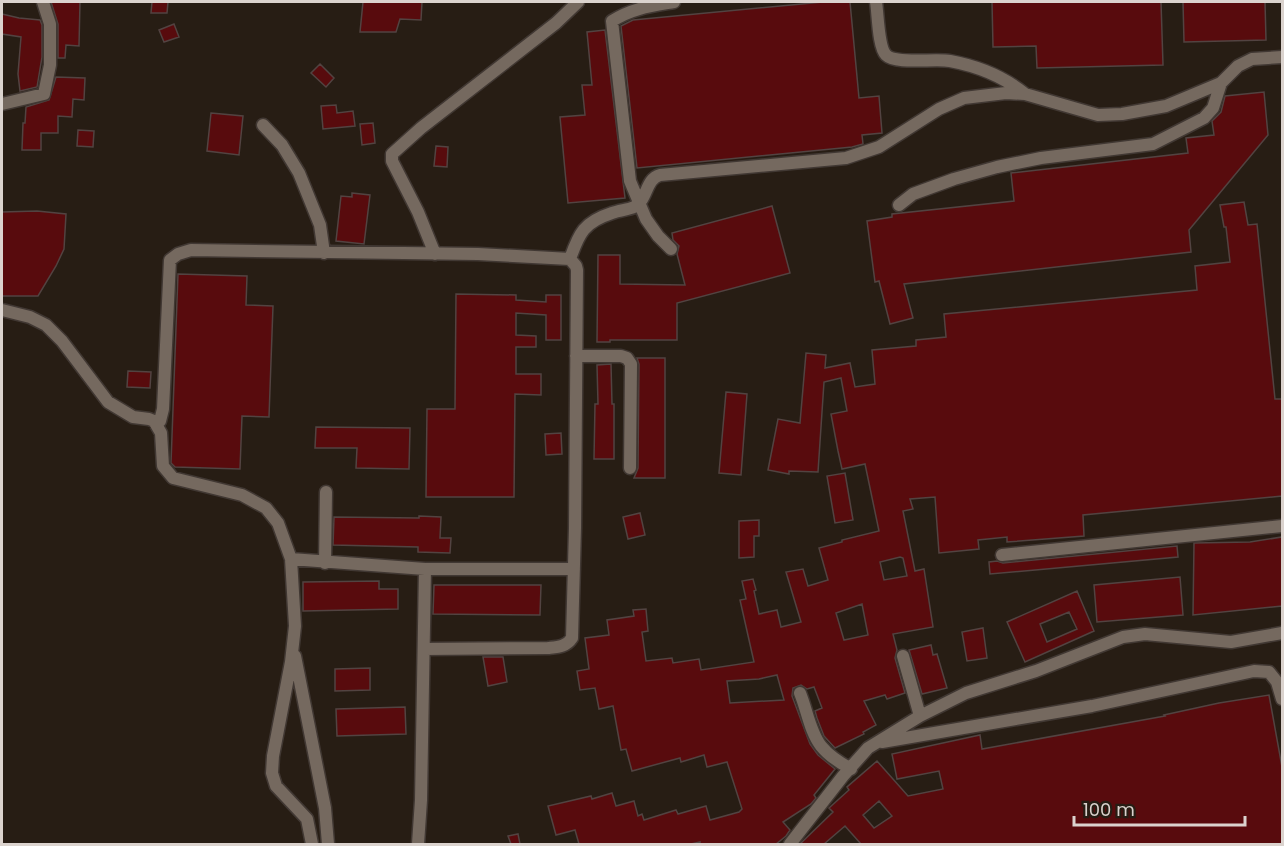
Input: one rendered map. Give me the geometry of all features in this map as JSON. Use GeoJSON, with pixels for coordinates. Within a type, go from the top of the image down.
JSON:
{"type":"FeatureCollection","features":[{"type":"Feature","properties":{"kind":"street"},"geometry":{"type":"LineString","coordinates":[[2,104],[44,94],[50,65],[50,24],[43,2]]}},
{"type":"Feature","properties":{"kind":"street"},"geometry":{"type":"LineString","coordinates":[[435,254],[418,212],[392,161],[392,154],[421,128],[556,23],[578,2]]}},
{"type":"Feature","properties":{"kind":"street"},"geometry":{"type":"LineString","coordinates":[[671,249],[646,219],[630,181],[612,21],[641,7],[674,2]]}},
{"type":"Feature","properties":{"kind":"street"},"geometry":{"type":"LineString","coordinates":[[876,2],[882,47],[886,55],[894,60],[947,60],[963,64],[1011,82],[1025,94]]}},
{"type":"Feature","properties":{"kind":"street"},"geometry":{"type":"LineString","coordinates":[[570,259],[584,227],[596,219],[635,206],[652,179],[660,175],[846,158],[879,147],[939,109],[964,98],[1006,93],[1025,94],[1098,115],[1122,114],[1166,106],[1221,83],[1238,66],[1252,59],[1282,57]]}},
{"type":"Feature","properties":{"kind":"street"},"geometry":{"type":"LineString","coordinates":[[899,205],[913,194],[997,167],[1041,158],[1153,144],[1204,118],[1214,108],[1221,83]]}},
{"type":"Feature","properties":{"kind":"street"},"geometry":{"type":"LineString","coordinates":[[262,125],[282,145],[299,172],[320,225],[324,253]]}},
{"type":"Feature","properties":{"kind":"street"},"geometry":{"type":"LineString","coordinates":[[157,424],[163,409],[170,260],[178,254],[191,250],[570,259],[577,270],[572,638],[568,644],[561,647],[548,648],[424,649]]}},
{"type":"Feature","properties":{"kind":"street"},"geometry":{"type":"LineString","coordinates":[[2,310],[30,317],[46,325],[62,341],[108,402],[133,417],[149,418],[157,424],[161,433],[163,466],[168,473],[178,480],[242,495],[267,508],[278,523],[291,559],[295,626],[272,773],[276,786],[307,819],[312,844]]}},
{"type":"Feature","properties":{"kind":"street"},"geometry":{"type":"LineString","coordinates":[[576,356],[621,356],[627,358],[631,364],[630,468]]}},
{"type":"Feature","properties":{"kind":"street"},"geometry":{"type":"LineString","coordinates":[[325,563],[326,492]]}},
{"type":"Feature","properties":{"kind":"street"},"geometry":{"type":"LineString","coordinates":[[1002,555],[1282,526]]}},
{"type":"Feature","properties":{"kind":"street"},"geometry":{"type":"LineString","coordinates":[[291,559],[426,569],[574,569]]}},
{"type":"Feature","properties":{"kind":"street"},"geometry":{"type":"LineString","coordinates":[[418,844],[426,569]]}},
{"type":"Feature","properties":{"kind":"street"},"geometry":{"type":"LineString","coordinates":[[790,844],[868,748],[920,716],[966,693],[1036,671],[1123,637],[1145,634],[1231,642],[1282,633]]}},
{"type":"Feature","properties":{"kind":"street"},"geometry":{"type":"LineString","coordinates":[[293,643],[326,808],[328,844]]}},
{"type":"Feature","properties":{"kind":"street"},"geometry":{"type":"LineString","coordinates":[[903,656],[920,716]]}},
{"type":"Feature","properties":{"kind":"street"},"geometry":{"type":"LineString","coordinates":[[878,742],[895,741],[985,723],[1092,706],[1254,671],[1269,672],[1277,682],[1282,699]]}},
{"type":"Feature","properties":{"kind":"street"},"geometry":{"type":"LineString","coordinates":[[800,693],[821,747],[834,759],[851,769]]}},
{"type":"Feature","properties":{"kind":"street"},"geometry":{"type":"LineString","coordinates":[[307,819],[326,808]]}},
{"type":"Feature","properties":{"kind":"building"},"geometry":{"type":"Polygon","coordinates":[[[51,2],[80,2],[79,46],[66,45],[65,58],[58,58],[58,24],[51,2]]]}},
{"type":"Feature","properties":{"kind":"building"},"geometry":{"type":"Polygon","coordinates":[[[152,2],[168,2],[167,13],[151,13],[152,2]]]}},
{"type":"Feature","properties":{"kind":"building"},"geometry":{"type":"Polygon","coordinates":[[[363,2],[422,2],[421,20],[400,19],[396,32],[360,32],[363,2]]]}},
{"type":"Feature","properties":{"kind":"building"},"geometry":{"type":"Polygon","coordinates":[[[823,2],[850,2],[859,98],[879,96],[882,133],[862,135],[863,144],[852,147],[637,168],[621,26],[633,20],[823,2]]]}},
{"type":"Feature","properties":{"kind":"building"},"geometry":{"type":"Polygon","coordinates":[[[992,2],[1161,2],[1163,65],[1037,68],[1036,46],[993,47],[992,2]]]}},
{"type":"Feature","properties":{"kind":"building"},"geometry":{"type":"Polygon","coordinates":[[[1183,2],[1265,2],[1266,40],[1184,42],[1183,2]]]}},
{"type":"Feature","properties":{"kind":"building"},"geometry":{"type":"Polygon","coordinates":[[[2,14],[40,20],[42,57],[37,87],[20,91],[18,74],[21,37],[2,34],[2,14]]]}},
{"type":"Feature","properties":{"kind":"building"},"geometry":{"type":"Polygon","coordinates":[[[174,24],[179,37],[164,42],[159,30],[174,24]]]}},
{"type":"Feature","properties":{"kind":"building"},"geometry":{"type":"Polygon","coordinates":[[[605,30],[625,198],[568,203],[560,117],[585,115],[582,85],[592,85],[587,32],[605,30]]]}},
{"type":"Feature","properties":{"kind":"building"},"geometry":{"type":"Polygon","coordinates":[[[320,64],[334,78],[326,87],[311,73],[320,64]]]}},
{"type":"Feature","properties":{"kind":"building"},"geometry":{"type":"Polygon","coordinates":[[[56,77],[85,78],[84,100],[73,99],[72,117],[58,116],[58,133],[41,133],[41,150],[22,150],[26,107],[49,100],[56,77]]]}},
{"type":"Feature","properties":{"kind":"building"},"geometry":{"type":"Polygon","coordinates":[[[1264,92],[1268,135],[1189,230],[1191,252],[904,284],[913,318],[890,324],[879,281],[875,282],[867,221],[892,217],[892,214],[1014,201],[1011,173],[1188,153],[1186,138],[1214,135],[1212,121],[1221,112],[1225,96],[1264,92]]]}},
{"type":"Feature","properties":{"kind":"building"},"geometry":{"type":"Polygon","coordinates":[[[336,105],[337,113],[353,111],[355,126],[323,129],[321,106],[336,105]]]}},
{"type":"Feature","properties":{"kind":"building"},"geometry":{"type":"Polygon","coordinates":[[[211,113],[243,116],[239,155],[207,151],[211,113]]]}},
{"type":"Feature","properties":{"kind":"building"},"geometry":{"type":"Polygon","coordinates":[[[373,123],[375,143],[362,145],[360,124],[373,123]]]}},
{"type":"Feature","properties":{"kind":"building"},"geometry":{"type":"Polygon","coordinates":[[[78,130],[94,131],[93,147],[77,146],[78,130]]]}},
{"type":"Feature","properties":{"kind":"building"},"geometry":{"type":"Polygon","coordinates":[[[436,146],[448,147],[447,167],[434,166],[436,146]]]}},
{"type":"Feature","properties":{"kind":"building"},"geometry":{"type":"Polygon","coordinates":[[[352,193],[370,195],[364,244],[336,241],[341,196],[352,197],[352,193]]]}},
{"type":"Feature","properties":{"kind":"building"},"geometry":{"type":"Polygon","coordinates":[[[1244,202],[1248,225],[1257,224],[1275,399],[1282,399],[1282,496],[1083,515],[1084,536],[1007,542],[1007,537],[978,540],[979,549],[939,553],[935,497],[910,499],[913,509],[903,511],[915,571],[924,569],[933,627],[893,634],[897,650],[895,658],[905,693],[887,699],[885,695],[864,701],[876,725],[863,732],[864,734],[835,748],[824,736],[817,718],[815,711],[822,708],[814,687],[807,689],[801,685],[793,688],[792,696],[810,744],[818,755],[835,769],[814,795],[816,798],[811,804],[783,822],[790,830],[786,836],[776,844],[700,844],[700,842],[691,844],[579,844],[575,830],[556,835],[548,806],[591,796],[592,799],[612,793],[616,806],[634,801],[638,816],[642,814],[644,820],[676,810],[678,814],[706,806],[710,820],[739,812],[742,809],[727,762],[707,767],[704,755],[681,762],[680,758],[632,771],[626,749],[621,750],[613,706],[599,709],[595,688],[580,690],[577,671],[589,669],[585,638],[609,635],[607,620],[634,616],[633,610],[646,609],[648,631],[642,632],[646,661],[672,658],[673,663],[699,659],[701,670],[754,662],[740,600],[746,599],[742,581],[753,579],[759,614],[777,610],[781,627],[801,622],[786,572],[803,569],[808,586],[828,580],[819,548],[879,531],[865,464],[842,469],[831,414],[847,411],[841,378],[824,382],[818,472],[789,471],[789,474],[768,470],[778,419],[800,423],[806,353],[826,355],[825,368],[850,363],[855,387],[875,384],[872,350],[916,346],[916,340],[946,337],[944,314],[1197,290],[1195,266],[1230,262],[1226,227],[1224,227],[1220,205],[1244,202]],[[903,558],[880,562],[884,580],[907,576],[903,558]],[[862,604],[836,613],[844,640],[868,635],[862,604]],[[777,675],[759,679],[727,681],[730,703],[784,700],[777,675]]]}},
{"type":"Feature","properties":{"kind":"building"},"geometry":{"type":"Polygon","coordinates":[[[772,206],[790,273],[677,303],[677,340],[597,342],[598,255],[620,255],[620,284],[685,285],[677,254],[679,246],[673,240],[672,233],[772,206]]]}},
{"type":"Feature","properties":{"kind":"building"},"geometry":{"type":"Polygon","coordinates":[[[37,211],[66,214],[64,249],[38,296],[2,296],[2,212],[37,211]]]}},
{"type":"Feature","properties":{"kind":"building"},"geometry":{"type":"Polygon","coordinates":[[[178,274],[247,276],[246,305],[273,306],[269,417],[242,416],[240,469],[175,467],[171,463],[178,274]]]}},
{"type":"Feature","properties":{"kind":"building"},"geometry":{"type":"Polygon","coordinates":[[[456,294],[516,295],[516,300],[546,302],[546,295],[561,295],[561,340],[546,340],[546,315],[516,313],[516,335],[536,336],[536,347],[516,347],[516,374],[541,374],[541,395],[515,394],[514,497],[426,497],[427,409],[455,409],[456,294]]]}},
{"type":"Feature","properties":{"kind":"building"},"geometry":{"type":"Polygon","coordinates":[[[637,358],[665,358],[665,478],[634,478],[638,468],[639,364],[637,358]]]}},
{"type":"Feature","properties":{"kind":"building"},"geometry":{"type":"Polygon","coordinates":[[[611,364],[614,459],[594,459],[595,404],[598,404],[597,365],[611,364]]]}},
{"type":"Feature","properties":{"kind":"building"},"geometry":{"type":"Polygon","coordinates":[[[128,371],[151,372],[150,388],[127,387],[128,371]]]}},
{"type":"Feature","properties":{"kind":"building"},"geometry":{"type":"Polygon","coordinates":[[[726,392],[747,394],[741,475],[719,473],[726,392]]]}},
{"type":"Feature","properties":{"kind":"building"},"geometry":{"type":"Polygon","coordinates":[[[316,427],[410,428],[409,469],[356,468],[357,448],[315,448],[316,427]]]}},
{"type":"Feature","properties":{"kind":"building"},"geometry":{"type":"Polygon","coordinates":[[[561,433],[562,454],[546,455],[545,434],[561,433]]]}},
{"type":"Feature","properties":{"kind":"building"},"geometry":{"type":"Polygon","coordinates":[[[845,473],[853,520],[835,523],[827,476],[845,473]]]}},
{"type":"Feature","properties":{"kind":"building"},"geometry":{"type":"Polygon","coordinates":[[[640,513],[645,535],[628,539],[623,517],[640,513]]]}},
{"type":"Feature","properties":{"kind":"building"},"geometry":{"type":"Polygon","coordinates":[[[419,516],[441,517],[440,538],[451,538],[450,553],[418,552],[418,547],[333,545],[334,517],[419,518],[419,516]]]}},
{"type":"Feature","properties":{"kind":"building"},"geometry":{"type":"Polygon","coordinates":[[[759,520],[759,536],[754,536],[754,557],[739,558],[739,521],[759,520]]]}},
{"type":"Feature","properties":{"kind":"building"},"geometry":{"type":"Polygon","coordinates":[[[1282,537],[1282,606],[1193,615],[1194,543],[1250,542],[1282,537]]]}},
{"type":"Feature","properties":{"kind":"building"},"geometry":{"type":"Polygon","coordinates":[[[1177,546],[1178,557],[990,574],[989,562],[1003,563],[1177,546]]]}},
{"type":"Feature","properties":{"kind":"building"},"geometry":{"type":"Polygon","coordinates":[[[1180,577],[1183,615],[1097,622],[1094,585],[1180,577]]]}},
{"type":"Feature","properties":{"kind":"building"},"geometry":{"type":"Polygon","coordinates":[[[379,581],[379,589],[398,589],[398,609],[303,611],[303,582],[379,581]]]}},
{"type":"Feature","properties":{"kind":"building"},"geometry":{"type":"Polygon","coordinates":[[[434,585],[541,585],[540,615],[433,614],[434,585]]]}},
{"type":"Feature","properties":{"kind":"building"},"geometry":{"type":"Polygon","coordinates":[[[1077,591],[1094,631],[1025,662],[1007,622],[1077,591]],[[1069,612],[1040,624],[1047,642],[1077,629],[1069,612]]]}},
{"type":"Feature","properties":{"kind":"building"},"geometry":{"type":"Polygon","coordinates":[[[983,628],[987,658],[967,661],[962,632],[983,628]]]}},
{"type":"Feature","properties":{"kind":"building"},"geometry":{"type":"Polygon","coordinates":[[[931,645],[933,655],[937,654],[947,688],[922,694],[909,650],[931,645]]]}},
{"type":"Feature","properties":{"kind":"building"},"geometry":{"type":"Polygon","coordinates":[[[483,657],[503,657],[507,682],[488,686],[483,657]]]}},
{"type":"Feature","properties":{"kind":"building"},"geometry":{"type":"Polygon","coordinates":[[[370,668],[370,690],[335,691],[335,669],[370,668]]]}},
{"type":"Feature","properties":{"kind":"building"},"geometry":{"type":"Polygon","coordinates":[[[1269,695],[1282,767],[1282,844],[861,844],[845,826],[824,844],[800,844],[833,812],[829,808],[849,790],[847,787],[877,761],[908,796],[943,789],[939,771],[897,779],[892,754],[980,735],[982,749],[1165,716],[1219,703],[1269,695]],[[879,801],[863,815],[874,828],[892,816],[879,801]]]}},
{"type":"Feature","properties":{"kind":"building"},"geometry":{"type":"Polygon","coordinates":[[[405,707],[406,734],[337,736],[336,709],[405,707]]]}},
{"type":"Feature","properties":{"kind":"building"},"geometry":{"type":"Polygon","coordinates":[[[518,834],[520,844],[511,844],[508,836],[518,834]]]}}]}
